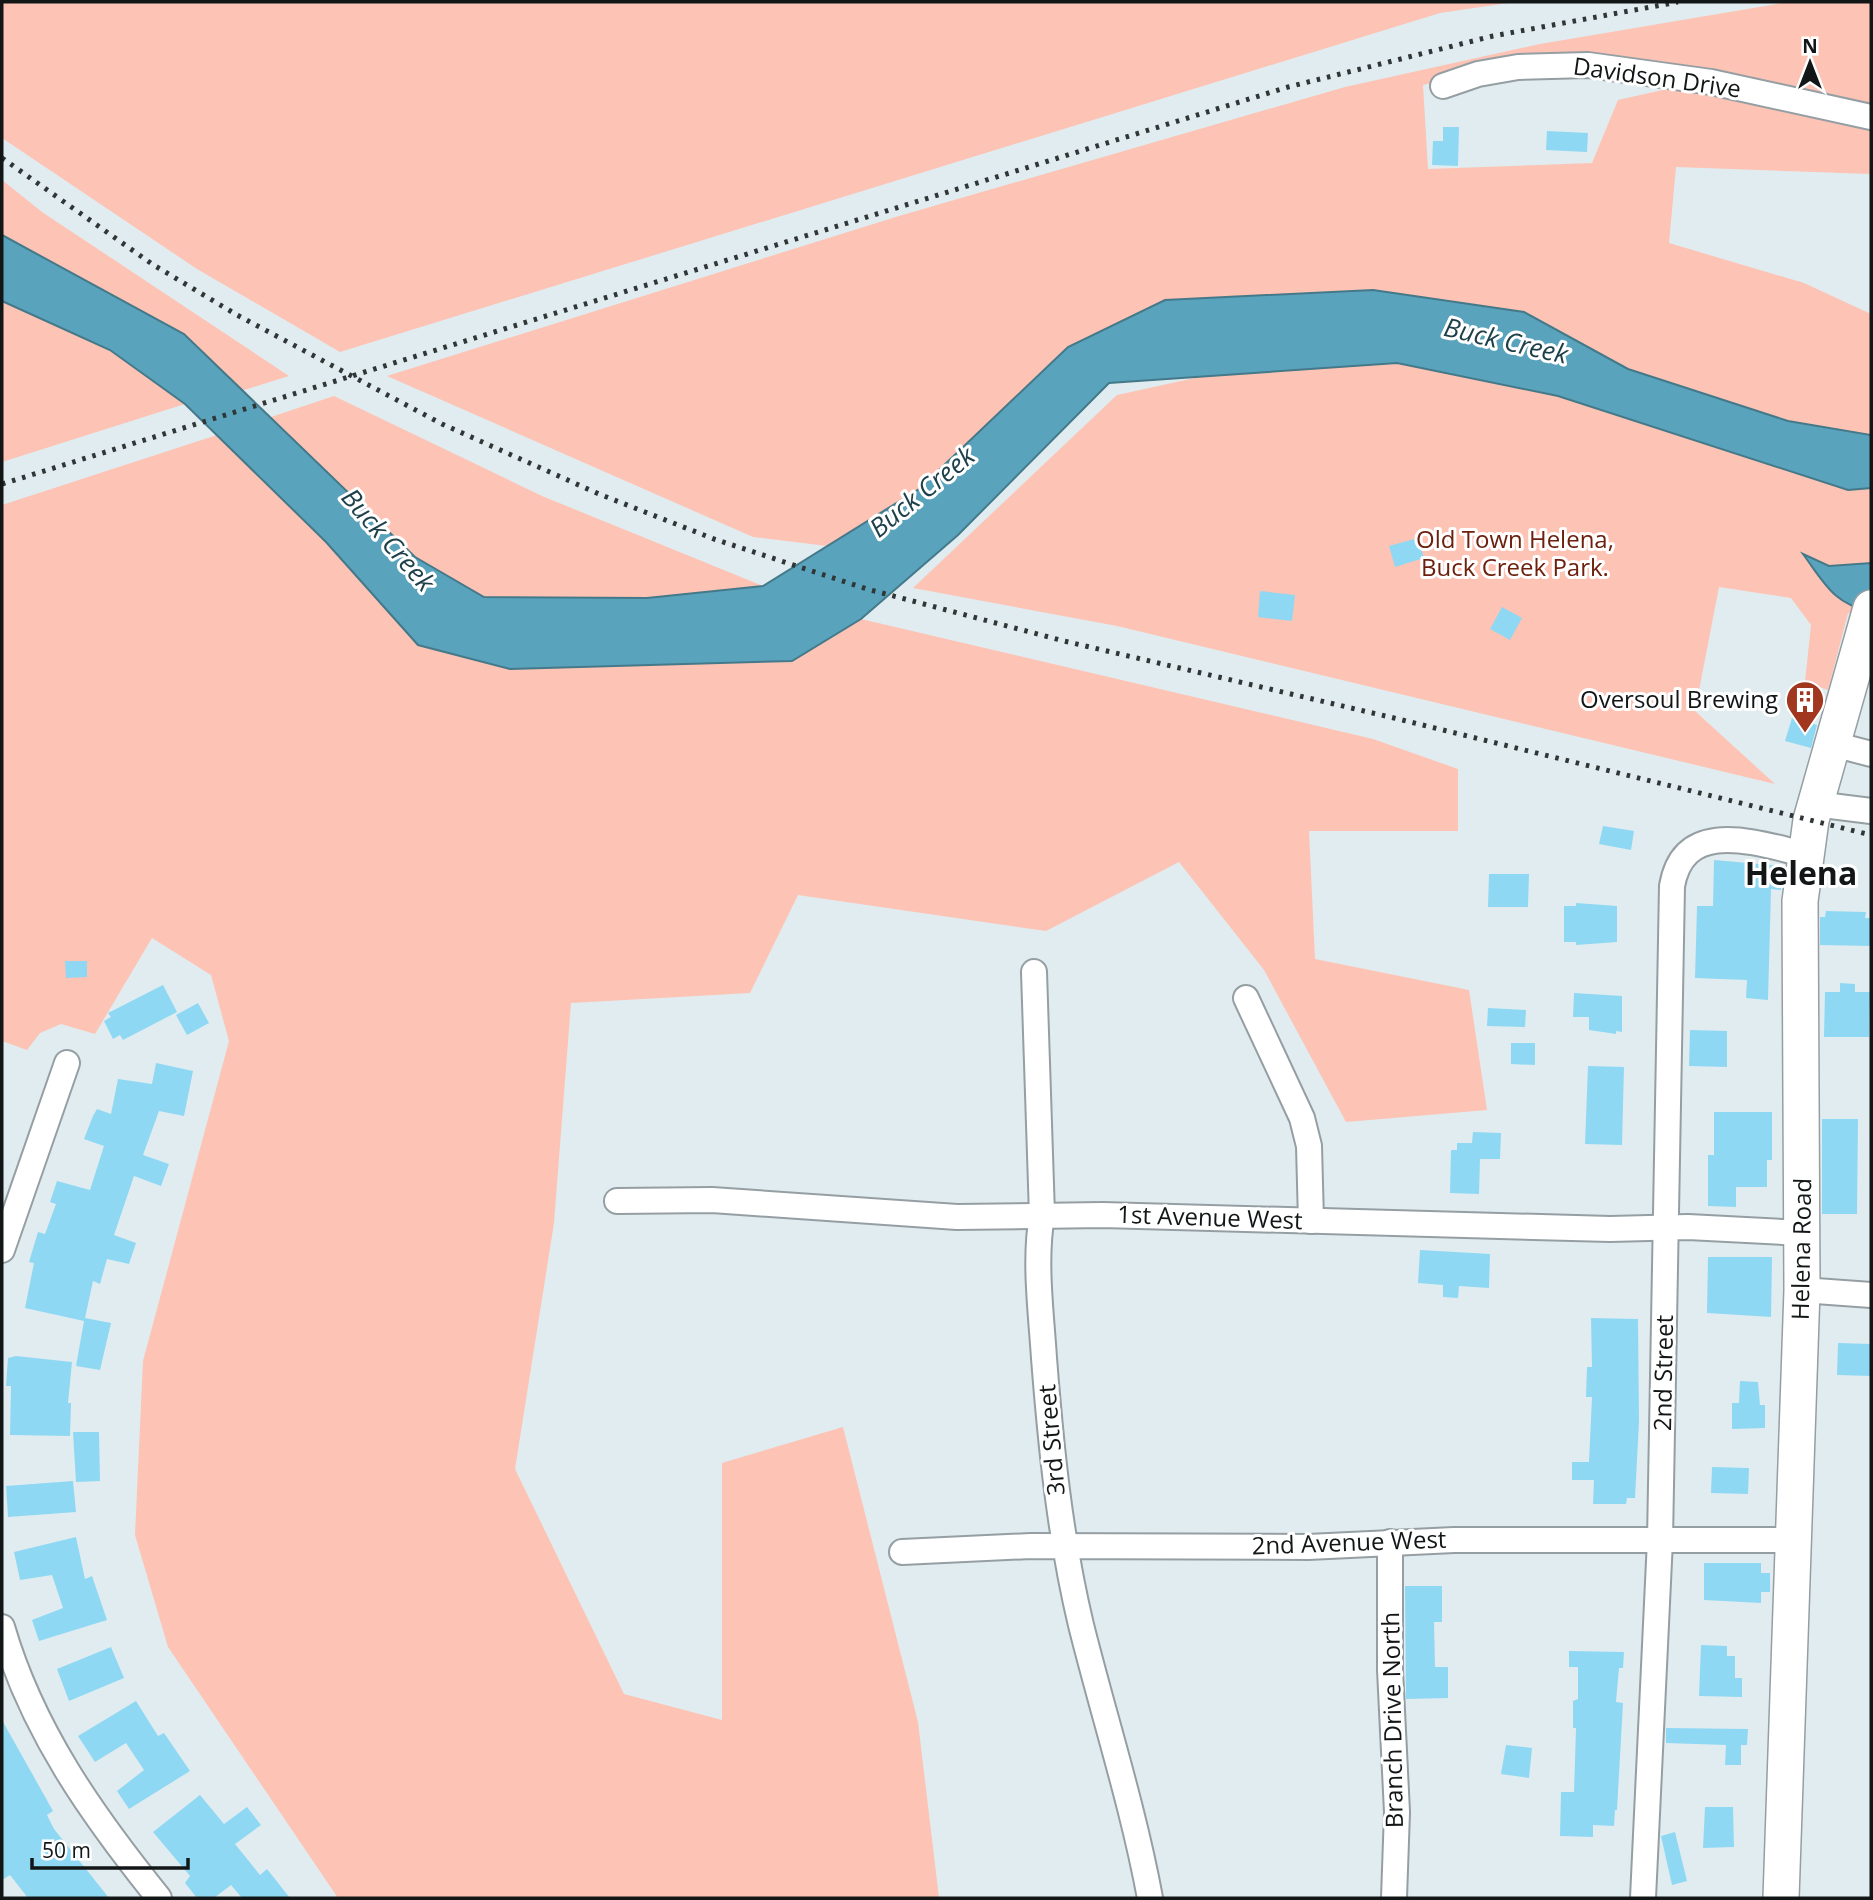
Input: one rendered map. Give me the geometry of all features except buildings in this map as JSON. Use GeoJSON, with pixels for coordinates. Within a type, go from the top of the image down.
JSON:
{"type":"FeatureCollection","features":[{"type":"Feature","properties":{"kind":"main road","name":"Helena Road"},"geometry":{"type":"LineString","coordinates":[[1781,1898],[1802,1290],[1799,943],[1804,853],[1815,804],[1868,621]]}},
{"type":"Feature","properties":{"kind":"street","name":"Davidson Drive"},"geometry":{"type":"LineString","coordinates":[[1443,86],[1478,74],[1518,67],[1588,65],[1711,82],[1871,117]]}},
{"type":"Feature","properties":{"kind":"street"},"geometry":{"type":"LineString","coordinates":[[1833,744],[1871,754]]}},
{"type":"Feature","properties":{"kind":"street"},"geometry":{"type":"LineString","coordinates":[[1815,804],[1871,811]]}},
{"type":"Feature","properties":{"kind":"street","name":"2nd Street"},"geometry":{"type":"LineString","coordinates":[[1643,1898],[1660,1540],[1672,886],[1678,861],[1686,851],[1696,845],[1727,840],[1804,853]]}},
{"type":"Feature","properties":{"kind":"street","name":"3rd Street"},"geometry":{"type":"LineString","coordinates":[[1034,972],[1042,1215],[1038,1234],[1052,1463],[1064,1547],[1150,1898]]}},
{"type":"Feature","properties":{"kind":"street"},"geometry":{"type":"LineString","coordinates":[[1246,998],[1302,1118],[1309,1146],[1311,1221]]}},
{"type":"Feature","properties":{"kind":"street"},"geometry":{"type":"LineString","coordinates":[[2,1250],[67,1062]]}},
{"type":"Feature","properties":{"kind":"street","name":"1st Avenue West"},"geometry":{"type":"LineString","coordinates":[[617,1200],[712,1200],[957,1217],[1042,1215],[1688,1227],[1803,1233]]}},
{"type":"Feature","properties":{"kind":"street"},"geometry":{"type":"LineString","coordinates":[[1802,1290],[1871,1295]]}},
{"type":"Feature","properties":{"kind":"street","name":"2nd Avenue West"},"geometry":{"type":"LineString","coordinates":[[902,1552],[1064,1547],[1308,1547],[1390,1542],[1795,1540]]}},
{"type":"Feature","properties":{"kind":"street","name":"Branch Drive North"},"geometry":{"type":"LineString","coordinates":[[1390,1542],[1390,1670],[1397,1812],[1394,1898]]}},
{"type":"Feature","properties":{"kind":"street"},"geometry":{"type":"LineString","coordinates":[[2,1627],[23,1688],[63,1767],[103,1828],[159,1898]]}},
{"type":"Feature","properties":{"kind":"green space"},"geometry":{"type":"Polygon","coordinates":[[[2,2],[1515,2],[1440,13],[340,352],[197,269],[2,138],[2,2]]]}},
{"type":"Feature","properties":{"kind":"green space"},"geometry":{"type":"Polygon","coordinates":[[[1789,2],[1871,2],[1871,104],[1680,70],[1540,57],[1423,85],[1428,169],[1592,163],[1618,100],[1676,87],[1871,122],[1871,174],[1676,167],[1669,243],[1804,283],[1871,314],[1871,435],[1788,421],[1628,369],[1524,312],[1068,347],[919,489],[827,546],[753,537],[387,376],[899,216],[1345,87],[1540,44],[1789,2]]]}},
{"type":"Feature","properties":{"kind":"green space"},"geometry":{"type":"Polygon","coordinates":[[[2,180],[42,212],[289,376],[241,391],[184,334],[2,235],[2,180]]]}},
{"type":"Feature","properties":{"kind":"green space"},"geometry":{"type":"Polygon","coordinates":[[[2,301],[110,350],[185,404],[2,462],[2,301]]]}},
{"type":"Feature","properties":{"kind":"green space","name":"Old Town Helena, Buck Creek Park."},"geometry":{"type":"Polygon","coordinates":[[[1397,363],[1558,396],[1848,490],[1871,488],[1871,616],[1848,613],[1828,690],[1805,682],[1811,625],[1791,598],[1719,587],[1695,711],[1775,784],[1117,626],[913,588],[1117,395],[1204,376],[1397,363]]]}},
{"type":"Feature","properties":{"kind":"green space"},"geometry":{"type":"Polygon","coordinates":[[[334,396],[542,496],[763,586],[647,598],[484,597],[415,557],[268,418],[334,396]]]}},
{"type":"Feature","properties":{"kind":"green space"},"geometry":{"type":"Polygon","coordinates":[[[217,435],[326,542],[418,645],[510,669],[792,661],[861,619],[1373,739],[1458,769],[1458,831],[1309,831],[1315,959],[1469,990],[1487,1110],[1346,1122],[1264,970],[1179,862],[1046,931],[798,895],[750,993],[571,1003],[554,1223],[515,1469],[624,1694],[722,1720],[722,1463],[843,1427],[918,1722],[939,1898],[338,1898],[168,1647],[135,1535],[143,1361],[229,1041],[211,975],[152,938],[95,1034],[61,1024],[40,1033],[27,1050],[2,1041],[2,505],[217,435]]]}},
{"type":"Feature","properties":{"kind":"water","name":"Buck Creek"},"geometry":{"type":"Polygon","coordinates":[[[2,235],[184,334],[415,557],[484,597],[647,598],[763,586],[919,489],[1068,347],[1165,300],[1373,290],[1524,312],[1628,369],[1788,421],[1871,435],[1871,488],[1848,490],[1558,396],[1397,363],[1109,383],[958,535],[861,619],[792,661],[510,669],[418,645],[326,542],[185,404],[110,350],[2,301],[2,235]]]}},
{"type":"Feature","properties":{"kind":"water"},"geometry":{"type":"Polygon","coordinates":[[[1803,554],[1829,566],[1871,563],[1871,612],[1839,598],[1824,583],[1803,554]]]}},
{"type":"Feature","properties":{"kind":"railway"},"geometry":{"type":"LineString","coordinates":[[2,484],[1288,87],[1493,36],[1678,2]]}},
{"type":"Feature","properties":{"kind":"railway"},"geometry":{"type":"LineString","coordinates":[[2,158],[152,264],[237,315],[442,424],[599,494],[714,539],[867,589],[1064,641],[1394,718],[1871,835]]}},
{"type":"Feature","properties":{"kind":"place","name":"Oversoul Brewing"},"geometry":{"type":"Point","coordinates":[1805,734]}},
{"type":"Feature","properties":{"kind":"district","name":"Helena"},"geometry":{"type":"Point","coordinates":[1801,874]}}]}
